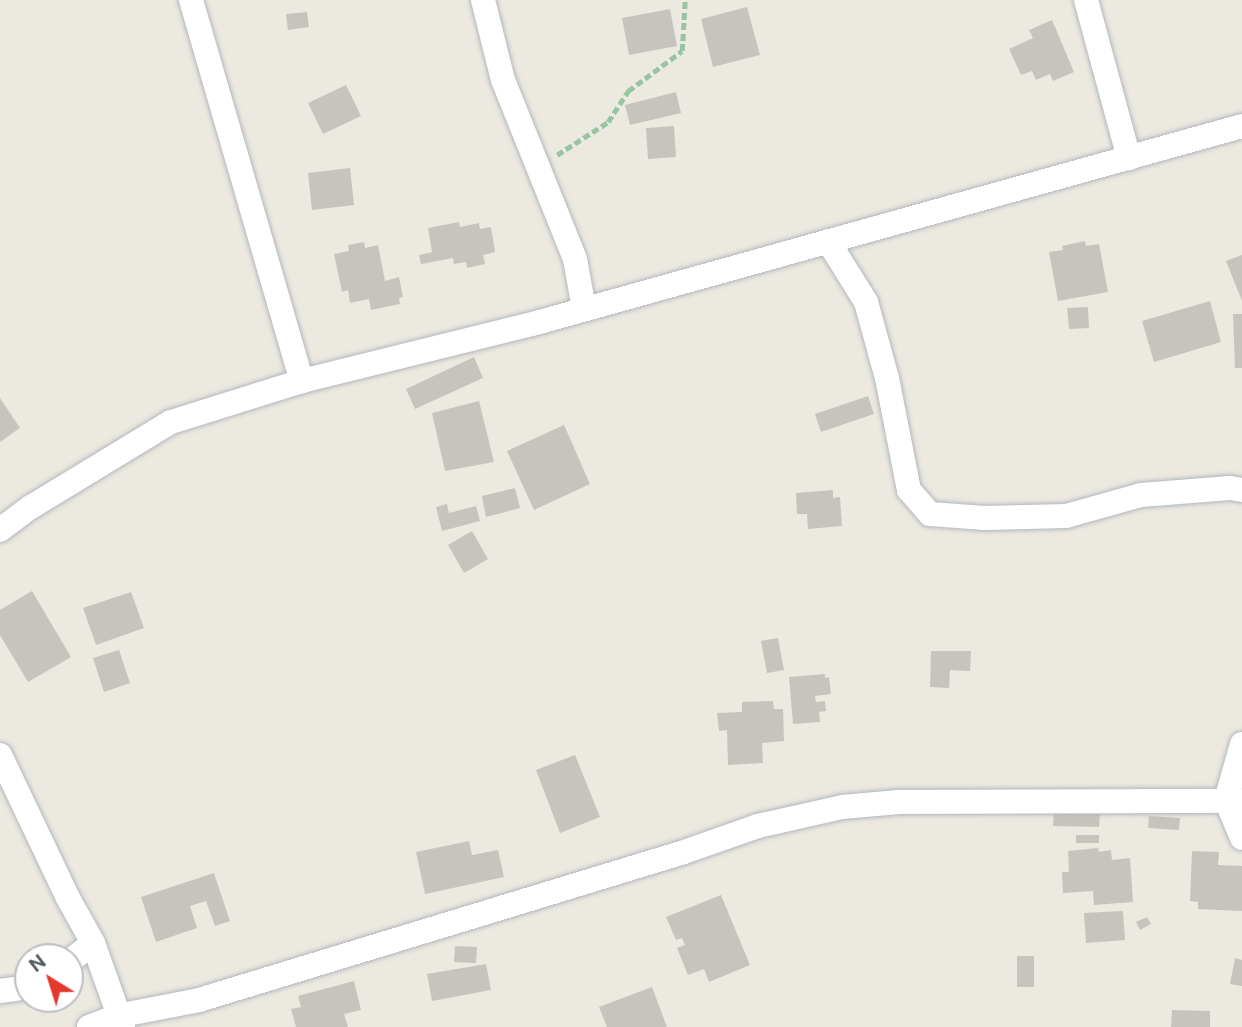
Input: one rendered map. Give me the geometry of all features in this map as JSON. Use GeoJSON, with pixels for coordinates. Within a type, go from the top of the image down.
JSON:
{"type":"FeatureCollection","features":[{"type":"Feature","properties":{"kind":"street"},"geometry":{"type":"LineString","coordinates":[[191,0],[302,381]]}},
{"type":"Feature","properties":{"kind":"street"},"geometry":{"type":"LineString","coordinates":[[483,0],[503,80],[575,259],[584,309]]}},
{"type":"Feature","properties":{"kind":"street"},"geometry":{"type":"LineString","coordinates":[[1086,0],[1129,158]]}},
{"type":"Feature","properties":{"kind":"street"},"geometry":{"type":"LineString","coordinates":[[0,530],[31,507],[171,422],[302,381],[584,309],[1242,126]]}},
{"type":"Feature","properties":{"kind":"street"},"geometry":{"type":"LineString","coordinates":[[828,241],[866,302],[887,378],[909,490],[930,514],[985,518],[1066,516],[1141,495],[1230,488],[1242,490]]}},
{"type":"Feature","properties":{"kind":"street"},"geometry":{"type":"LineString","coordinates":[[1242,744],[1234,800],[1242,838]]}},
{"type":"Feature","properties":{"kind":"street"},"geometry":{"type":"LineString","coordinates":[[0,755],[93,943],[120,1021]]}},
{"type":"Feature","properties":{"kind":"street"},"geometry":{"type":"LineString","coordinates":[[89,1027],[199,1000],[681,853],[758,826],[842,807],[899,802],[1234,800]]}},
{"type":"Feature","properties":{"kind":"street"},"geometry":{"type":"LineString","coordinates":[[84,950],[93,943]]}},
{"type":"Feature","properties":{"kind":"path"},"geometry":{"type":"LineString","coordinates":[[538,166],[592,135],[608,122],[628,91],[682,51],[685,0]]}},
{"type":"Feature","properties":{"kind":"building"},"geometry":{"type":"Polygon","coordinates":[[[747,7],[760,55],[713,67],[701,19],[747,7]]]}},
{"type":"Feature","properties":{"kind":"building"},"geometry":{"type":"Polygon","coordinates":[[[670,9],[677,46],[629,55],[622,18],[670,9]]]}},
{"type":"Feature","properties":{"kind":"building"},"geometry":{"type":"Polygon","coordinates":[[[307,12],[309,27],[288,30],[286,14],[307,12]]]}},
{"type":"Feature","properties":{"kind":"building"},"geometry":{"type":"Polygon","coordinates":[[[1052,20],[1074,72],[1053,81],[1050,74],[1036,80],[1032,71],[1021,75],[1009,49],[1033,38],[1029,30],[1052,20]]]}},
{"type":"Feature","properties":{"kind":"building"},"geometry":{"type":"Polygon","coordinates":[[[346,85],[361,116],[323,134],[308,103],[346,85]]]}},
{"type":"Feature","properties":{"kind":"building"},"geometry":{"type":"Polygon","coordinates":[[[676,92],[681,113],[630,125],[625,105],[676,92]]]}},
{"type":"Feature","properties":{"kind":"building"},"geometry":{"type":"Polygon","coordinates":[[[674,126],[676,157],[648,159],[646,128],[674,126]]]}},
{"type":"Feature","properties":{"kind":"building"},"geometry":{"type":"Polygon","coordinates":[[[350,168],[354,205],[312,210],[308,173],[350,168]]]}},
{"type":"Feature","properties":{"kind":"building"},"geometry":{"type":"Polygon","coordinates":[[[459,222],[460,227],[479,223],[480,229],[491,227],[495,252],[483,255],[485,264],[467,268],[466,262],[454,264],[453,258],[421,264],[419,255],[432,252],[428,228],[459,222]]]}},
{"type":"Feature","properties":{"kind":"building"},"geometry":{"type":"Polygon","coordinates":[[[1085,241],[1086,246],[1099,244],[1108,292],[1058,301],[1049,252],[1063,250],[1062,246],[1085,241]]]}},
{"type":"Feature","properties":{"kind":"building"},"geometry":{"type":"Polygon","coordinates":[[[364,242],[365,248],[378,245],[385,281],[399,277],[403,297],[399,298],[400,304],[371,310],[369,299],[350,303],[348,290],[342,292],[334,254],[349,251],[348,245],[364,242]]]}},
{"type":"Feature","properties":{"kind":"building"},"geometry":{"type":"Polygon","coordinates":[[[1242,255],[1242,301],[1226,261],[1242,255]]]}},
{"type":"Feature","properties":{"kind":"building"},"geometry":{"type":"Polygon","coordinates":[[[1210,301],[1221,342],[1154,362],[1142,321],[1210,301]]]}},
{"type":"Feature","properties":{"kind":"building"},"geometry":{"type":"Polygon","coordinates":[[[1088,307],[1089,328],[1069,329],[1067,308],[1088,307]]]}},
{"type":"Feature","properties":{"kind":"building"},"geometry":{"type":"Polygon","coordinates":[[[1233,314],[1242,314],[1242,368],[1235,368],[1233,314]]]}},
{"type":"Feature","properties":{"kind":"building"},"geometry":{"type":"Polygon","coordinates":[[[474,357],[483,378],[415,409],[406,389],[474,357]]]}},
{"type":"Feature","properties":{"kind":"building"},"geometry":{"type":"Polygon","coordinates":[[[868,396],[874,414],[821,432],[815,414],[868,396]]]}},
{"type":"Feature","properties":{"kind":"building"},"geometry":{"type":"Polygon","coordinates":[[[0,398],[20,428],[0,442],[0,398]]]}},
{"type":"Feature","properties":{"kind":"building"},"geometry":{"type":"Polygon","coordinates":[[[479,401],[494,462],[445,471],[432,413],[479,401]]]}},
{"type":"Feature","properties":{"kind":"building"},"geometry":{"type":"Polygon","coordinates":[[[564,425],[590,484],[534,510],[507,451],[564,425]]]}},
{"type":"Feature","properties":{"kind":"building"},"geometry":{"type":"Polygon","coordinates":[[[515,488],[520,508],[486,517],[482,496],[515,488]]]}},
{"type":"Feature","properties":{"kind":"building"},"geometry":{"type":"Polygon","coordinates":[[[833,490],[833,498],[840,497],[842,526],[808,529],[807,514],[797,514],[796,493],[833,490]]]}},
{"type":"Feature","properties":{"kind":"building"},"geometry":{"type":"Polygon","coordinates":[[[447,504],[449,513],[476,506],[480,521],[442,531],[436,507],[447,504]]]}},
{"type":"Feature","properties":{"kind":"building"},"geometry":{"type":"Polygon","coordinates":[[[472,531],[488,559],[464,573],[448,545],[472,531]]]}},
{"type":"Feature","properties":{"kind":"building"},"geometry":{"type":"Polygon","coordinates":[[[32,591],[71,657],[28,682],[0,635],[0,610],[32,591]]]}},
{"type":"Feature","properties":{"kind":"building"},"geometry":{"type":"Polygon","coordinates":[[[131,592],[144,628],[96,645],[83,608],[131,592]]]}},
{"type":"Feature","properties":{"kind":"building"},"geometry":{"type":"Polygon","coordinates":[[[778,638],[784,670],[767,673],[761,641],[778,638]]]}},
{"type":"Feature","properties":{"kind":"building"},"geometry":{"type":"Polygon","coordinates":[[[119,650],[130,683],[104,692],[93,658],[119,650]]]}},
{"type":"Feature","properties":{"kind":"building"},"geometry":{"type":"Polygon","coordinates":[[[931,651],[971,651],[970,671],[950,670],[949,688],[930,687],[931,651]]]}},
{"type":"Feature","properties":{"kind":"building"},"geometry":{"type":"Polygon","coordinates":[[[825,674],[825,678],[829,677],[831,694],[815,696],[816,702],[825,701],[826,711],[819,712],[820,722],[793,724],[789,677],[825,674]]]}},
{"type":"Feature","properties":{"kind":"building"},"geometry":{"type":"Polygon","coordinates":[[[773,701],[774,709],[783,709],[784,741],[762,743],[763,763],[728,765],[727,730],[719,731],[717,713],[742,712],[742,702],[773,701]]]}},
{"type":"Feature","properties":{"kind":"building"},"geometry":{"type":"Polygon","coordinates":[[[575,755],[600,817],[560,833],[536,770],[575,755]]]}},
{"type":"Feature","properties":{"kind":"building"},"geometry":{"type":"Polygon","coordinates":[[[1054,813],[1100,814],[1099,827],[1053,826],[1054,813]]]}},
{"type":"Feature","properties":{"kind":"building"},"geometry":{"type":"Polygon","coordinates":[[[1149,816],[1180,818],[1179,830],[1148,828],[1149,816]]]}},
{"type":"Feature","properties":{"kind":"building"},"geometry":{"type":"Polygon","coordinates":[[[1076,835],[1099,835],[1099,843],[1076,843],[1076,835]]]}},
{"type":"Feature","properties":{"kind":"building"},"geometry":{"type":"Polygon","coordinates":[[[469,841],[472,855],[498,850],[504,877],[425,894],[416,852],[469,841]]]}},
{"type":"Feature","properties":{"kind":"building"},"geometry":{"type":"Polygon","coordinates":[[[1098,848],[1099,852],[1111,850],[1112,860],[1130,858],[1133,902],[1094,905],[1093,891],[1063,893],[1062,872],[1069,872],[1068,851],[1098,848]]]}},
{"type":"Feature","properties":{"kind":"building"},"geometry":{"type":"Polygon","coordinates":[[[1192,851],[1219,852],[1218,865],[1242,866],[1242,911],[1198,909],[1198,902],[1190,901],[1192,851]]]}},
{"type":"Feature","properties":{"kind":"building"},"geometry":{"type":"Polygon","coordinates":[[[214,873],[230,921],[215,926],[206,901],[190,906],[197,928],[156,942],[141,897],[214,873]]]}},
{"type":"Feature","properties":{"kind":"building"},"geometry":{"type":"Polygon","coordinates":[[[721,895],[750,965],[709,982],[704,969],[688,975],[677,948],[685,945],[682,938],[676,940],[666,917],[721,895]]]}},
{"type":"Feature","properties":{"kind":"building"},"geometry":{"type":"Polygon","coordinates":[[[1123,911],[1125,940],[1086,943],[1084,913],[1123,911]]]}},
{"type":"Feature","properties":{"kind":"building"},"geometry":{"type":"Polygon","coordinates":[[[1147,917],[1151,924],[1140,930],[1136,922],[1147,917]]]}},
{"type":"Feature","properties":{"kind":"building"},"geometry":{"type":"Polygon","coordinates":[[[455,946],[477,947],[476,963],[454,962],[455,946]]]}},
{"type":"Feature","properties":{"kind":"building"},"geometry":{"type":"Polygon","coordinates":[[[1017,956],[1034,956],[1034,987],[1017,987],[1017,956]]]}},
{"type":"Feature","properties":{"kind":"building"},"geometry":{"type":"Polygon","coordinates":[[[1235,958],[1242,960],[1242,986],[1230,984],[1235,958]]]}},
{"type":"Feature","properties":{"kind":"building"},"geometry":{"type":"Polygon","coordinates":[[[486,964],[491,990],[432,1001],[427,974],[486,964]]]}},
{"type":"Feature","properties":{"kind":"building"},"geometry":{"type":"Polygon","coordinates":[[[354,981],[361,1010],[344,1014],[348,1027],[296,1027],[291,1009],[301,1007],[298,996],[354,981]]]}},
{"type":"Feature","properties":{"kind":"building"},"geometry":{"type":"Polygon","coordinates":[[[652,987],[667,1027],[607,1027],[599,1007],[652,987]]]}},
{"type":"Feature","properties":{"kind":"building"},"geometry":{"type":"Polygon","coordinates":[[[1172,1010],[1210,1011],[1210,1027],[1171,1027],[1172,1010]]]}}]}
